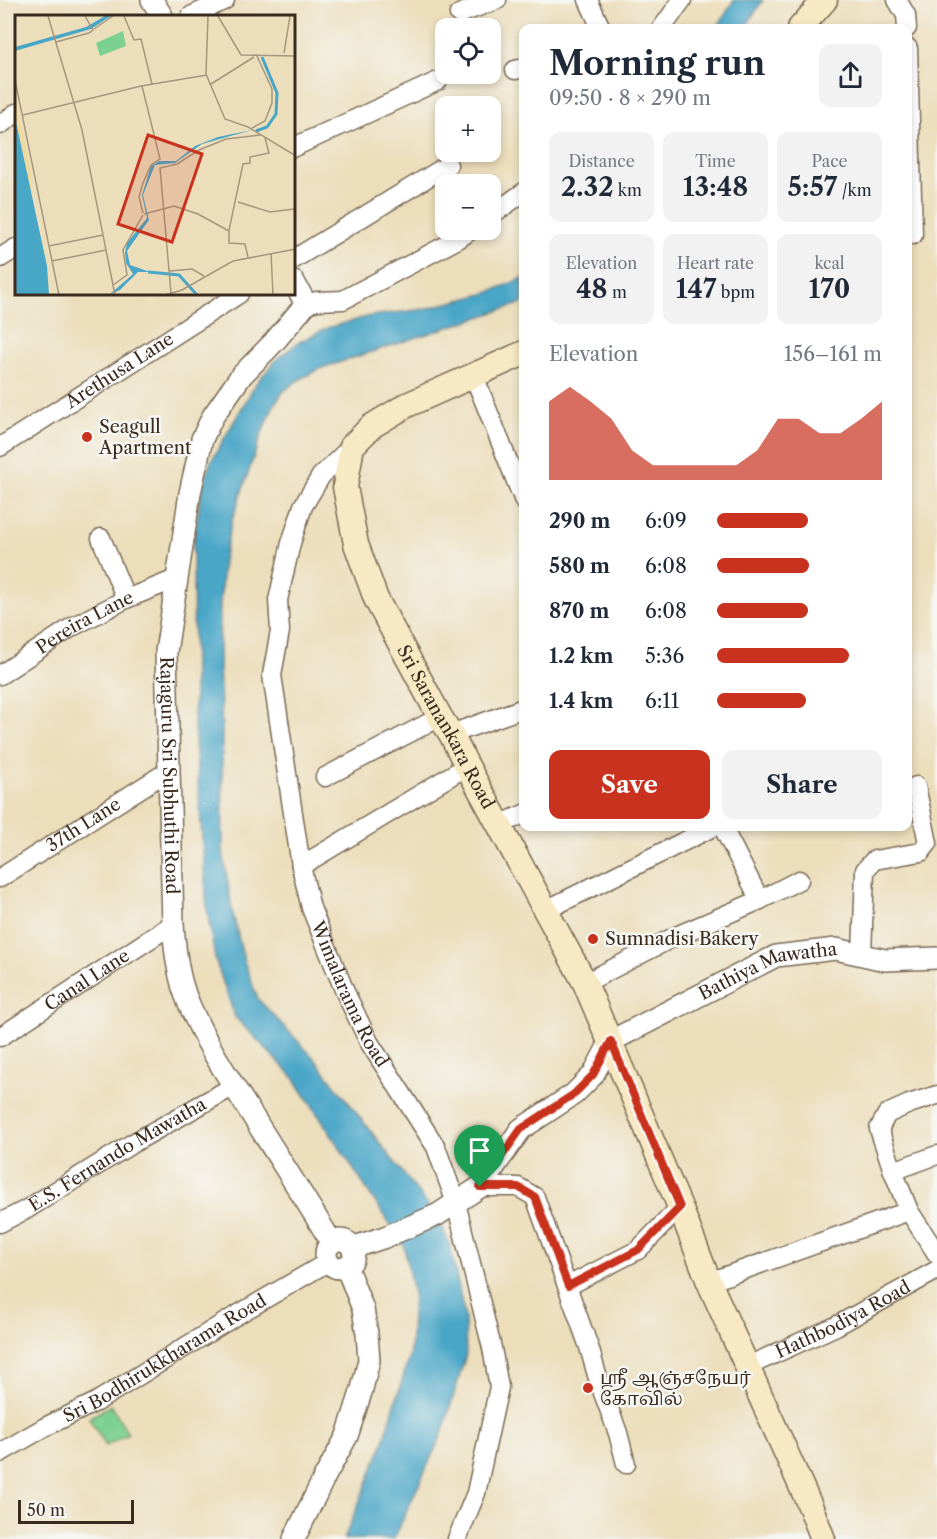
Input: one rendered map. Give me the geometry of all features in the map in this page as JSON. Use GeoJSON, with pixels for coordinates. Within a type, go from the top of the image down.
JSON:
{"type":"FeatureCollection","features":[{"type":"Feature","properties":{"kind":"main road"},"geometry":{"type":"LineString","coordinates":[[804,24],[825,0]]}},
{"type":"Feature","properties":{"kind":"main road"},"geometry":{"type":"LineString","coordinates":[[352,446],[372,426],[407,405],[519,355]]}},
{"type":"Feature","properties":{"kind":"main road","name":"Sri Saranankara Road"},"geometry":{"type":"LineString","coordinates":[[352,446],[345,487],[356,544],[376,599],[585,983],[680,1207],[709,1282],[823,1539]]}},
{"type":"Feature","properties":{"kind":"street"},"geometry":{"type":"LineString","coordinates":[[152,0],[161,15]]}},
{"type":"Feature","properties":{"kind":"street"},"geometry":{"type":"LineString","coordinates":[[193,15],[225,0]]}},
{"type":"Feature","properties":{"kind":"street"},"geometry":{"type":"LineString","coordinates":[[459,14],[497,0]]}},
{"type":"Feature","properties":{"kind":"street"},"geometry":{"type":"LineString","coordinates":[[588,0],[600,24]]}},
{"type":"Feature","properties":{"kind":"street"},"geometry":{"type":"LineString","coordinates":[[665,24],[682,0]]}},
{"type":"Feature","properties":{"kind":"street"},"geometry":{"type":"LineString","coordinates":[[897,0],[906,15],[907,24]]}},
{"type":"Feature","properties":{"kind":"street"},"geometry":{"type":"LineString","coordinates":[[296,146],[435,82]]}},
{"type":"Feature","properties":{"kind":"street"},"geometry":{"type":"LineString","coordinates":[[0,125],[15,114]]}},
{"type":"Feature","properties":{"kind":"street"},"geometry":{"type":"LineString","coordinates":[[296,258],[448,165]]}},
{"type":"Feature","properties":{"kind":"street"},"geometry":{"type":"LineString","coordinates":[[501,208],[519,196]]}},
{"type":"Feature","properties":{"kind":"street"},"geometry":{"type":"LineString","coordinates":[[912,198],[913,235]]}},
{"type":"Feature","properties":{"kind":"street"},"geometry":{"type":"LineString","coordinates":[[296,286],[306,304],[317,301],[343,300],[456,240]]}},
{"type":"Feature","properties":{"kind":"street"},"geometry":{"type":"LineString","coordinates":[[0,258],[15,249]]}},
{"type":"Feature","properties":{"kind":"street","name":"Arethusa Lane"},"geometry":{"type":"LineString","coordinates":[[0,447],[236,296]]}},
{"type":"Feature","properties":{"kind":"street","name":"Rajaguru Sri Subhuthi Road"},"geometry":{"type":"LineString","coordinates":[[294,1539],[346,1436],[369,1360],[367,1334],[363,1309],[339,1255],[212,1050],[188,1002],[181,980],[175,952],[173,924],[166,652],[190,493],[202,439],[213,416],[241,376],[306,304]]}},
{"type":"Feature","properties":{"kind":"street"},"geometry":{"type":"LineString","coordinates":[[474,376],[519,488]]}},
{"type":"Feature","properties":{"kind":"street","name":"Wimalarama Road"},"geometry":{"type":"LineString","coordinates":[[352,446],[321,476],[303,506],[291,543],[279,600],[280,631],[272,675],[301,866],[311,908],[345,992],[369,1042],[436,1148],[456,1203],[492,1348],[499,1387],[476,1493],[458,1539]]}},
{"type":"Feature","properties":{"kind":"street"},"geometry":{"type":"LineString","coordinates":[[101,538],[126,599]]}},
{"type":"Feature","properties":{"kind":"street","name":"Pereira Lane"},"geometry":{"type":"LineString","coordinates":[[0,675],[72,627],[126,599],[176,579]]}},
{"type":"Feature","properties":{"kind":"street"},"geometry":{"type":"LineString","coordinates":[[325,777],[446,725],[519,709]]}},
{"type":"Feature","properties":{"kind":"street"},"geometry":{"type":"LineString","coordinates":[[301,866],[467,766]]}},
{"type":"Feature","properties":{"kind":"street","name":"37th Lane"},"geometry":{"type":"LineString","coordinates":[[0,878],[168,771]]}},
{"type":"Feature","properties":{"kind":"street"},"geometry":{"type":"LineString","coordinates":[[862,955],[865,870],[874,860],[921,852],[928,843],[915,786]]}},
{"type":"Feature","properties":{"kind":"street"},"geometry":{"type":"LineString","coordinates":[[499,825],[519,816]]}},
{"type":"Feature","properties":{"kind":"street"},"geometry":{"type":"LineString","coordinates":[[546,910],[705,831]]}},
{"type":"Feature","properties":{"kind":"street"},"geometry":{"type":"LineString","coordinates":[[725,831],[760,900]]}},
{"type":"Feature","properties":{"kind":"street"},"geometry":{"type":"LineString","coordinates":[[585,983],[674,937],[760,900],[799,880]]}},
{"type":"Feature","properties":{"kind":"street","name":"Canal Lane"},"geometry":{"type":"LineString","coordinates":[[0,1037],[173,924]]}},
{"type":"Feature","properties":{"kind":"street","name":"Bathiya Mawatha"},"geometry":{"type":"LineString","coordinates":[[611,1041],[776,956],[836,949],[885,960],[937,958]]}},
{"type":"Feature","properties":{"kind":"street"},"geometry":{"type":"LineString","coordinates":[[339,1255],[437,1215],[480,1187],[521,1129],[574,1094],[593,1075],[611,1041]]}},
{"type":"Feature","properties":{"kind":"street","name":"E.S. Fernando Mawatha"},"geometry":{"type":"LineString","coordinates":[[0,1223],[27,1209],[133,1143],[234,1086]]}},
{"type":"Feature","properties":{"kind":"street"},"geometry":{"type":"LineString","coordinates":[[937,1095],[887,1114],[879,1129],[909,1212],[937,1254]]}},
{"type":"Feature","properties":{"kind":"street"},"geometry":{"type":"LineString","coordinates":[[892,1170],[937,1155]]}},
{"type":"Feature","properties":{"kind":"street"},"geometry":{"type":"LineString","coordinates":[[480,1187],[518,1187],[535,1197],[589,1347],[626,1464]]}},
{"type":"Feature","properties":{"kind":"street"},"geometry":{"type":"LineString","coordinates":[[568,1286],[638,1250],[680,1207]]}},
{"type":"Feature","properties":{"kind":"street"},"geometry":{"type":"LineString","coordinates":[[709,1282],[909,1212]]}},
{"type":"Feature","properties":{"kind":"street","name":"Sri Bodhirukkharama Road"},"geometry":{"type":"LineString","coordinates":[[0,1453],[45,1426],[96,1402],[339,1255]]}},
{"type":"Feature","properties":{"kind":"street","name":"Hathbodiya Road"},"geometry":{"type":"LineString","coordinates":[[746,1367],[836,1326],[937,1270]]}},
{"type":"Feature","properties":{"kind":"green space"},"geometry":{"type":"Polygon","coordinates":[[[111,1405],[128,1433],[106,1446],[89,1418],[111,1405]]]}},
{"type":"Feature","properties":{"kind":"water"},"geometry":{"type":"Polygon","coordinates":[[[734,0],[763,0],[748,24],[719,24],[734,0]]]}},
{"type":"Feature","properties":{"kind":"water"},"geometry":{"type":"Polygon","coordinates":[[[519,280],[519,304],[319,369],[283,392],[274,405],[262,433],[232,520],[223,560],[219,664],[223,851],[232,910],[244,961],[258,999],[315,1059],[437,1217],[450,1245],[465,1318],[466,1355],[442,1434],[394,1539],[344,1539],[383,1444],[410,1354],[413,1294],[404,1246],[294,1078],[235,1017],[215,959],[207,909],[194,726],[193,544],[202,488],[211,461],[257,382],[278,358],[299,342],[327,328],[370,316],[424,309],[487,293],[519,280]]]}},
{"type":"Feature","properties":{"kind":"place","name":"Seagull Apartment"},"geometry":{"type":"Point","coordinates":[87,437]}},
{"type":"Feature","properties":{"kind":"place","name":"Sumnadisi Bakery"},"geometry":{"type":"Point","coordinates":[593,939]}},
{"type":"Feature","properties":{"kind":"place","name":"ஸ்ரீ ஆஞ்சநேயர் கோவில்"},"geometry":{"type":"Point","coordinates":[588,1388]}},
{"type":"Feature","properties":{"kind":"route"},"geometry":{"type":"LineString","coordinates":[[611,1041],[680,1207],[638,1250],[568,1286],[535,1197],[518,1187],[480,1187],[521,1129],[574,1094],[593,1075],[611,1041]]}}]}
